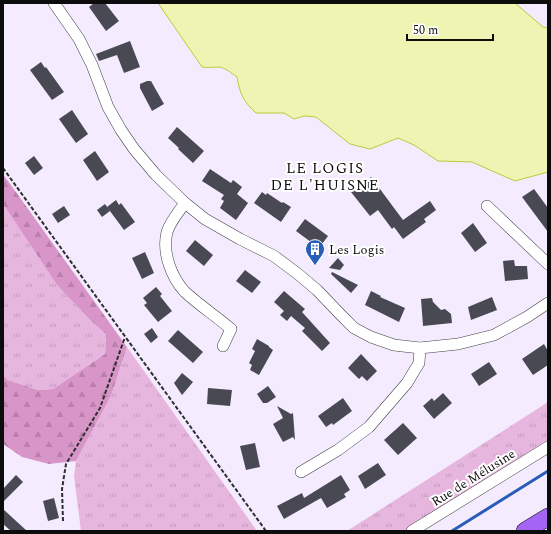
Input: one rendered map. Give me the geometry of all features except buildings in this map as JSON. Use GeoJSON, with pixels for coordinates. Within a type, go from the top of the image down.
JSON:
{"type":"FeatureCollection","features":[{"type":"Feature","properties":{"kind":"main road"},"geometry":{"type":"LineString","coordinates":[[525,531],[548,517]]}},
{"type":"Feature","properties":{"kind":"street"},"geometry":{"type":"LineString","coordinates":[[54,3],[79,39],[92,65],[108,106],[121,130],[134,149],[156,175],[185,203],[205,219],[274,256],[298,274],[317,290],[354,328],[371,337],[394,345],[420,348],[458,344],[494,335],[527,317],[548,303]]}},
{"type":"Feature","properties":{"kind":"street"},"geometry":{"type":"LineString","coordinates":[[185,203],[167,232],[166,251],[170,267],[176,279],[185,291],[231,329],[224,346]]}},
{"type":"Feature","properties":{"kind":"street"},"geometry":{"type":"LineString","coordinates":[[487,206],[548,264]]}},
{"type":"Feature","properties":{"kind":"street"},"geometry":{"type":"LineString","coordinates":[[301,472],[338,450],[369,427],[407,382],[419,363],[420,348]]}},
{"type":"Feature","properties":{"kind":"street","name":"Rue de Mélusine"},"geometry":{"type":"LineString","coordinates":[[412,531],[548,447]]}},
{"type":"Feature","properties":{"kind":"path"},"geometry":{"type":"LineString","coordinates":[[3,168],[266,531]]}},
{"type":"Feature","properties":{"kind":"path"},"geometry":{"type":"LineString","coordinates":[[63,521],[62,489],[66,464],[100,408],[125,337]]}},
{"type":"Feature","properties":{"kind":"green space"},"geometry":{"type":"Polygon","coordinates":[[[3,174],[127,347],[111,396],[76,461],[49,464],[22,457],[3,444],[3,375],[8,380],[38,390],[53,389],[105,354],[106,334],[90,320],[57,285],[3,204],[3,174]]]}},
{"type":"Feature","properties":{"kind":"green space"},"geometry":{"type":"Polygon","coordinates":[[[3,204],[57,285],[90,320],[106,333],[105,354],[53,389],[38,390],[8,380],[3,375],[3,204]]]}},
{"type":"Feature","properties":{"kind":"green space"},"geometry":{"type":"Polygon","coordinates":[[[127,347],[257,531],[81,531],[74,476],[76,461],[111,396],[127,347]]]}},
{"type":"Feature","properties":{"kind":"green space"},"geometry":{"type":"Polygon","coordinates":[[[548,402],[548,440],[404,531],[347,531],[548,402]]]}},
{"type":"Feature","properties":{"kind":"shaded area"},"geometry":{"type":"Polygon","coordinates":[[[158,3],[515,3],[543,27],[548,28],[548,172],[515,181],[472,162],[438,161],[414,145],[398,138],[370,149],[350,144],[316,117],[304,116],[294,119],[284,113],[256,113],[243,97],[239,88],[237,77],[219,67],[202,67],[158,3]]]}},
{"type":"Feature","properties":{"kind":"railway"},"geometry":{"type":"LineString","coordinates":[[452,531],[548,471]]}},
{"type":"Feature","properties":{"kind":"place","name":"Les Logis"},"geometry":{"type":"Point","coordinates":[315,266]}},
{"type":"Feature","properties":{"kind":"district","name":"LE LOGIS DE L'HUISNE"},"geometry":{"type":"Point","coordinates":[325,176]}}]}
